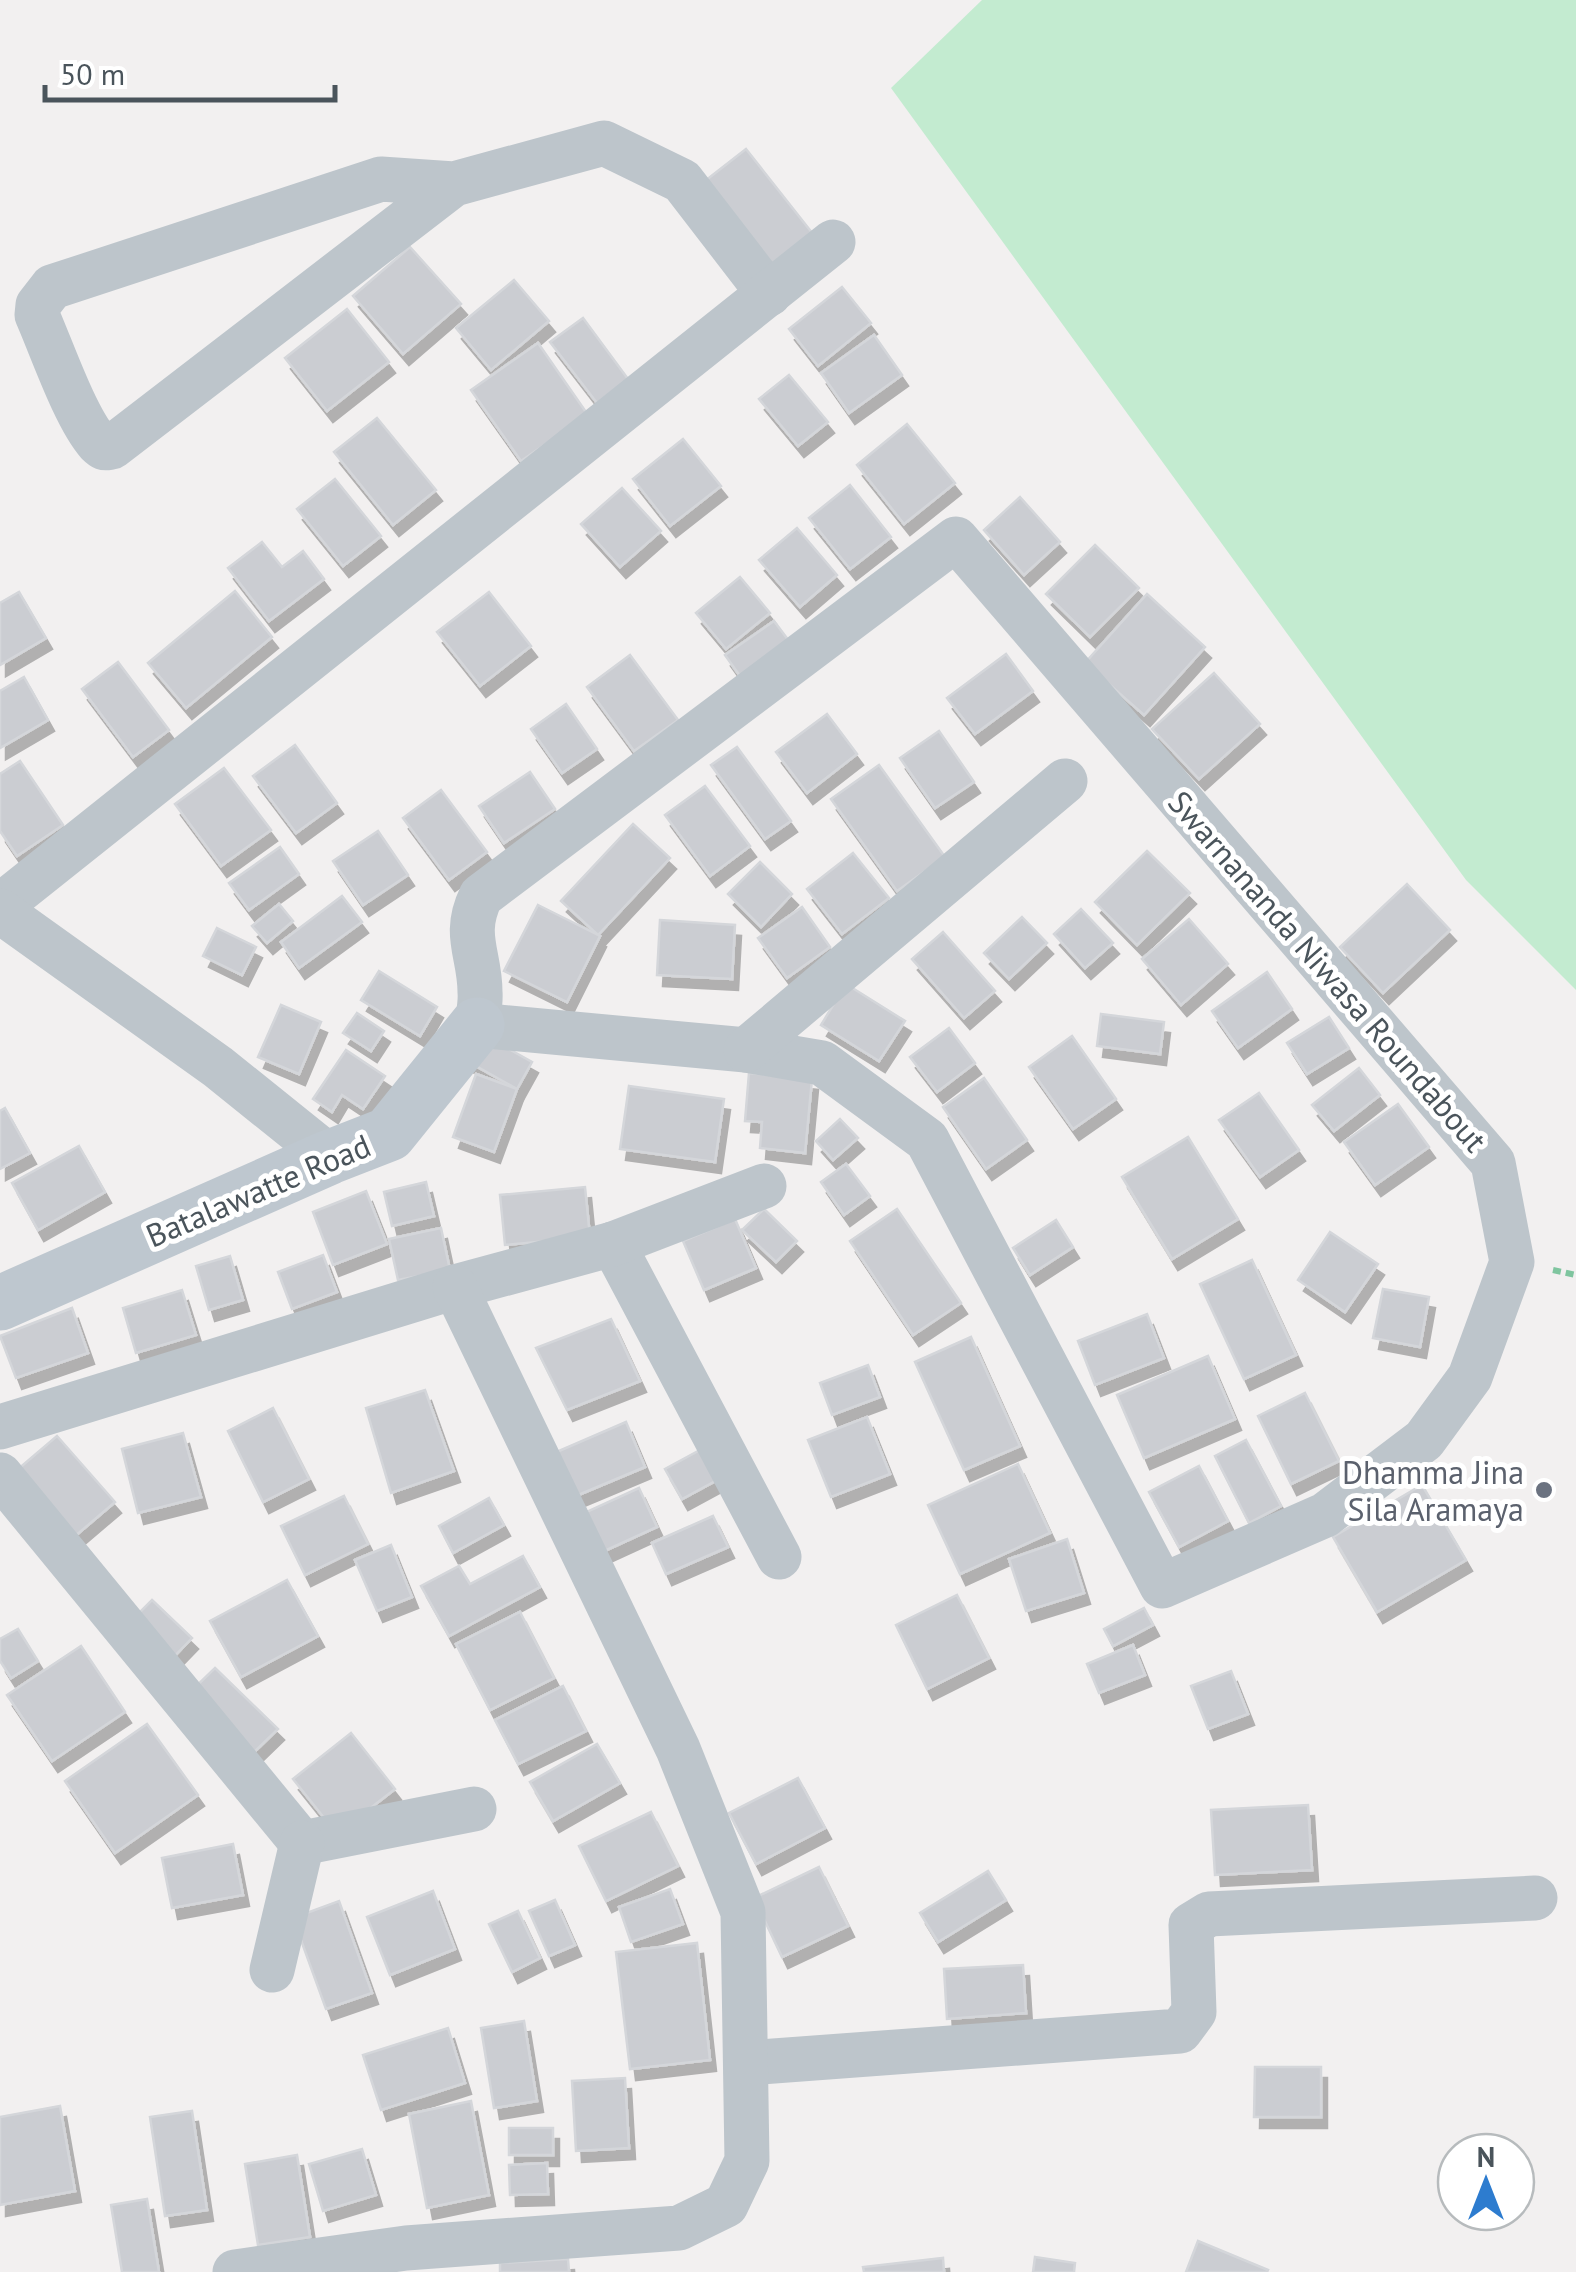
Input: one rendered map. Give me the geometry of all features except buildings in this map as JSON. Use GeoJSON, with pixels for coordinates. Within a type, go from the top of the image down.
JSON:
{"type":"FeatureCollection","features":[{"type":"Feature","properties":{"kind":"street"},"geometry":{"type":"LineString","coordinates":[[454,184],[112,447],[100,446],[79,412],[37,315],[43,296],[52,287],[381,179],[454,184],[604,144],[682,181],[769,294]]}},
{"type":"Feature","properties":{"kind":"street"},"geometry":{"type":"LineString","coordinates":[[330,1157],[218,1067],[0,908],[834,242]]}},
{"type":"Feature","properties":{"kind":"street","name":"Swarnananda Niwasa Roundabout"},"geometry":{"type":"LineString","coordinates":[[956,538],[1493,1163],[1512,1262],[1470,1377],[1424,1440],[1325,1515],[1162,1586],[926,1140],[822,1063],[746,1050],[476,1026],[480,993],[472,914],[481,896],[956,538]]}},
{"type":"Feature","properties":{"kind":"street"},"geometry":{"type":"LineString","coordinates":[[746,1050],[1065,781]]}},
{"type":"Feature","properties":{"kind":"street","name":"Batalawatte Road"},"geometry":{"type":"LineString","coordinates":[[4,1293],[389,1134],[476,1026]]}},
{"type":"Feature","properties":{"kind":"street"},"geometry":{"type":"LineString","coordinates":[[0,1427],[455,1287],[613,1244],[764,1186]]}},
{"type":"Feature","properties":{"kind":"street"},"geometry":{"type":"LineString","coordinates":[[613,1244],[779,1557]]}},
{"type":"Feature","properties":{"kind":"street"},"geometry":{"type":"LineString","coordinates":[[235,2272],[407,2260],[679,2228],[726,2205],[747,2161],[743,1912],[678,1749],[455,1287]]}},
{"type":"Feature","properties":{"kind":"street"},"geometry":{"type":"LineString","coordinates":[[0,1475],[302,1842]]}},
{"type":"Feature","properties":{"kind":"street"},"geometry":{"type":"LineString","coordinates":[[302,1842],[474,1809]]}},
{"type":"Feature","properties":{"kind":"street"},"geometry":{"type":"LineString","coordinates":[[272,1970],[302,1842]]}},
{"type":"Feature","properties":{"kind":"street"},"geometry":{"type":"LineString","coordinates":[[746,2063],[1180,2031],[1194,2012],[1191,1925],[1209,1914],[1535,1898]]}},
{"type":"Feature","properties":{"kind":"green space"},"geometry":{"type":"Polygon","coordinates":[[[982,0],[1576,0],[1576,990],[1466,880],[891,88],[982,0]]]}},
{"type":"Feature","properties":{"kind":"place","name":"Dhamma Jina Sila Aramaya"},"geometry":{"type":"Point","coordinates":[1544,1490]}}]}
